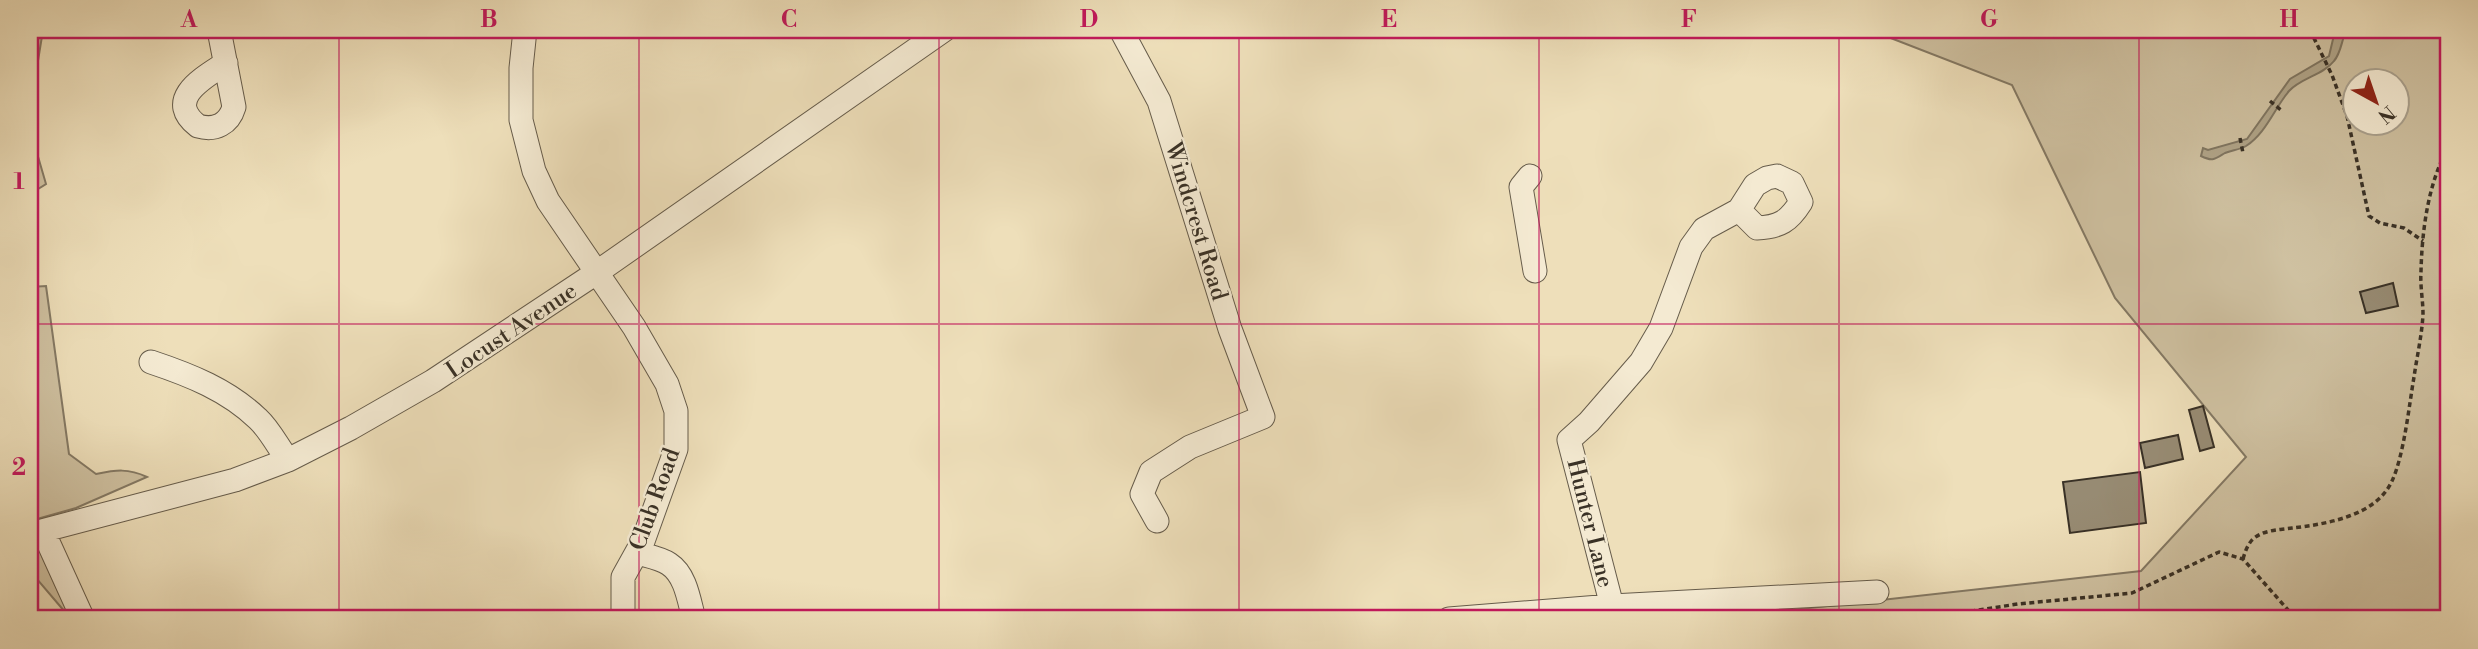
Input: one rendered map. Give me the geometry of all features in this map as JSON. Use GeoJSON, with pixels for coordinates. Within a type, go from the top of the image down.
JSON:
{"type":"FeatureCollection","features":[{"type":"Feature","properties":{"kind":"street"},"geometry":{"type":"LineString","coordinates":[[219,30],[226,63]]}},
{"type":"Feature","properties":{"kind":"street","name":"Club Road"},"geometry":{"type":"LineString","coordinates":[[525,30],[521,68],[521,120],[534,172],[548,201],[634,327],[667,384],[676,411],[676,449],[643,541],[623,577],[623,619]]}},
{"type":"Feature","properties":{"kind":"street","name":"Windcrest Road"},"geometry":{"type":"LineString","coordinates":[[1121,30],[1159,101],[1230,329],[1263,417],[1190,447],[1151,472],[1142,494],[1157,522]]}},
{"type":"Feature","properties":{"kind":"street","name":"Locust Avenue"},"geometry":{"type":"LineString","coordinates":[[37,532],[234,480],[288,460],[351,428],[433,381],[596,273],[935,33]]}},
{"type":"Feature","properties":{"kind":"street"},"geometry":{"type":"LineString","coordinates":[[1530,176],[1521,187],[1535,271]]}},
{"type":"Feature","properties":{"kind":"street","name":"Hunter Lane"},"geometry":{"type":"LineString","coordinates":[[1612,606],[1569,440],[1589,422],[1641,362],[1661,328],[1691,247],[1704,229],[1739,210]]}},
{"type":"Feature","properties":{"kind":"street"},"geometry":{"type":"LineString","coordinates":[[151,362],[189,374],[230,396],[260,420],[288,460]]}},
{"type":"Feature","properties":{"kind":"street"},"geometry":{"type":"LineString","coordinates":[[37,532],[83,619]]}},
{"type":"Feature","properties":{"kind":"street"},"geometry":{"type":"LineString","coordinates":[[637,553],[668,563],[677,571],[686,589],[694,619]]}},
{"type":"Feature","properties":{"kind":"street"},"geometry":{"type":"LineString","coordinates":[[1449,619],[1612,606],[1877,592]]}},
{"type":"Feature","properties":{"kind":"path"},"geometry":{"type":"LineString","coordinates":[[2310,30],[2332,75],[2347,116],[2369,216],[2380,223],[2404,228],[2423,241]]}},
{"type":"Feature","properties":{"kind":"path"},"geometry":{"type":"LineString","coordinates":[[2270,101],[2281,110]]}},
{"type":"Feature","properties":{"kind":"path"},"geometry":{"type":"LineString","coordinates":[[2240,138],[2243,153]]}},
{"type":"Feature","properties":{"kind":"path"},"geometry":{"type":"LineString","coordinates":[[2243,559],[2253,538],[2266,532],[2306,527],[2370,507],[2383,498],[2393,479],[2407,423],[2423,316],[2421,273],[2424,227],[2440,162],[2448,148]]}},
{"type":"Feature","properties":{"kind":"path"},"geometry":{"type":"LineString","coordinates":[[1920,619],[2018,604],[2132,593],[2219,552],[2243,559],[2296,619]]}},
{"type":"Feature","properties":{"kind":"shaded area"},"geometry":{"type":"Polygon","coordinates":[[[30,30],[43,30],[30,110],[30,30]]]}},
{"type":"Feature","properties":{"kind":"shaded area"},"geometry":{"type":"Polygon","coordinates":[[[1870,30],[2448,30],[2448,619],[1711,619],[2141,571],[2246,457],[2115,298],[2012,85],[1870,30]]]}},
{"type":"Feature","properties":{"kind":"shaded area"},"geometry":{"type":"Polygon","coordinates":[[[2339,30],[2360,30],[2344,36],[2338,55],[2329,66],[2289,91],[2253,141],[2214,159],[2201,156],[2203,148],[2208,150],[2247,139],[2290,79],[2329,56],[2334,35],[2339,30]]]}},
{"type":"Feature","properties":{"kind":"shaded area"},"geometry":{"type":"Polygon","coordinates":[[[30,129],[46,184],[30,194],[30,129]]]}},
{"type":"Feature","properties":{"kind":"shaded area"},"geometry":{"type":"Polygon","coordinates":[[[46,286],[69,454],[96,474],[122,471],[147,477],[76,508],[30,521],[30,287],[46,286]]]}},
{"type":"Feature","properties":{"kind":"shaded area"},"geometry":{"type":"Polygon","coordinates":[[[30,546],[39,549],[71,619],[30,571],[30,546]]]}},
{"type":"Feature","properties":{"kind":"building"},"geometry":{"type":"Polygon","coordinates":[[[2393,283],[2398,306],[2366,313],[2360,292],[2393,283]]]}},
{"type":"Feature","properties":{"kind":"building"},"geometry":{"type":"Polygon","coordinates":[[[2203,406],[2214,447],[2200,451],[2189,410],[2203,406]]]}},
{"type":"Feature","properties":{"kind":"building"},"geometry":{"type":"Polygon","coordinates":[[[2178,435],[2183,459],[2145,468],[2140,443],[2178,435]]]}},
{"type":"Feature","properties":{"kind":"building"},"geometry":{"type":"Polygon","coordinates":[[[2140,472],[2146,523],[2070,533],[2063,482],[2140,472]]]}}]}
